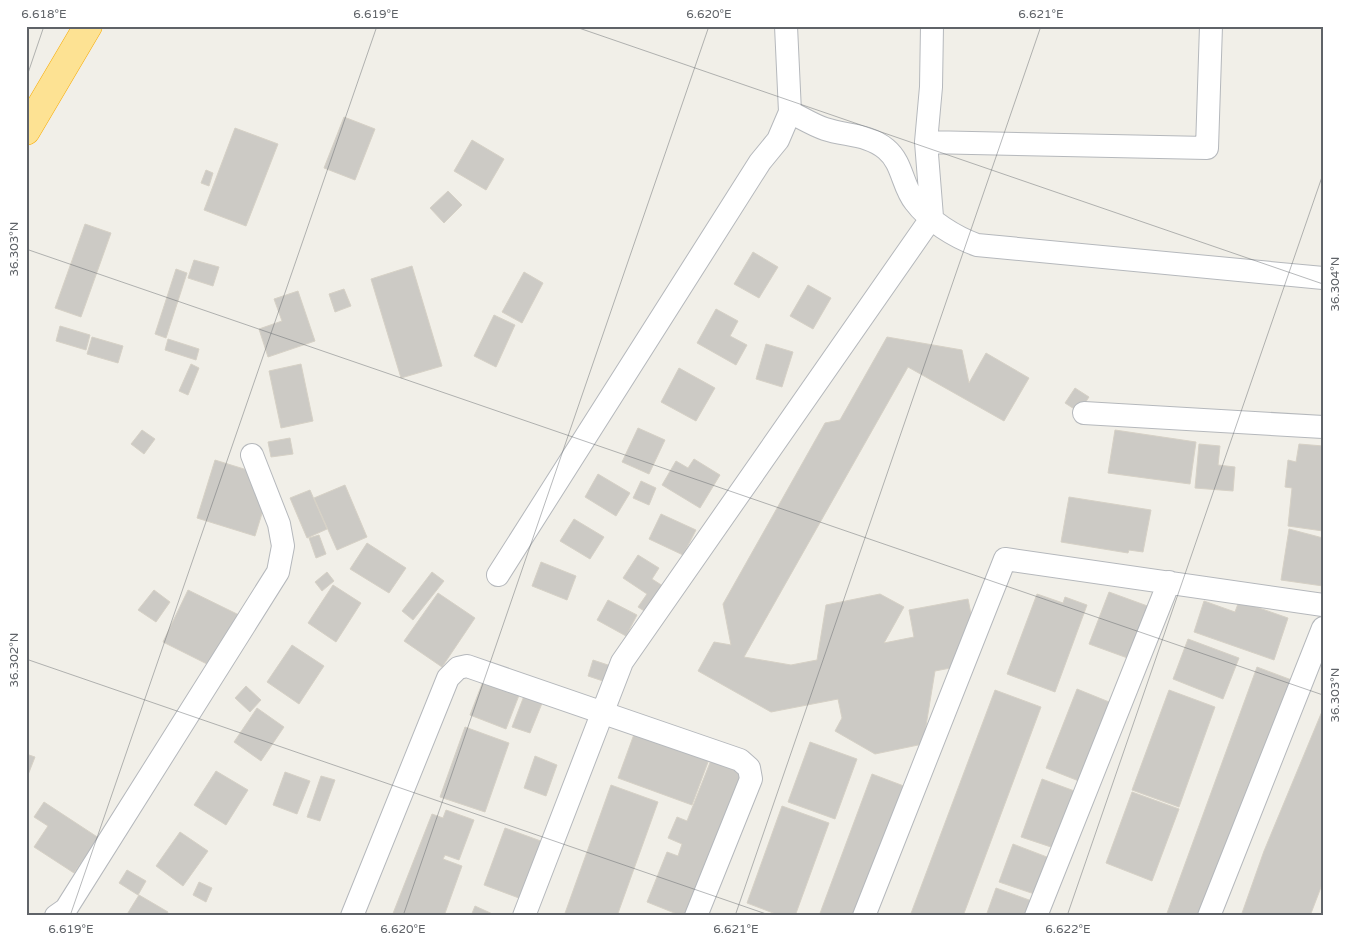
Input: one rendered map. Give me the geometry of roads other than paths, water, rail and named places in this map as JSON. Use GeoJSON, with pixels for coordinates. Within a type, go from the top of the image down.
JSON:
{"type":"FeatureCollection","features":[{"type":"Feature","properties":{"kind":"highway"},"geometry":{"type":"LineString","coordinates":[[26,108],[87,26]]}},
{"type":"Feature","properties":{"kind":"highway"},"geometry":{"type":"LineString","coordinates":[[26,131],[87,26]]}},
{"type":"Feature","properties":{"kind":"street"},"geometry":{"type":"LineString","coordinates":[[498,575],[760,162],[778,140],[790,112],[786,26]]}},
{"type":"Feature","properties":{"kind":"street"},"geometry":{"type":"LineString","coordinates":[[524,916],[622,662],[932,217],[926,142],[931,87],[932,26]]}},
{"type":"Feature","properties":{"kind":"street"},"geometry":{"type":"LineString","coordinates":[[926,142],[1207,148],[1211,26]]}},
{"type":"Feature","properties":{"kind":"street"},"geometry":{"type":"LineString","coordinates":[[790,112],[825,129],[868,139],[879,144],[896,160],[915,202],[953,234],[977,245],[1323,278]]}},
{"type":"Feature","properties":{"kind":"street"},"geometry":{"type":"LineString","coordinates":[[1084,413],[1323,427]]}},
{"type":"Feature","properties":{"kind":"street"},"geometry":{"type":"LineString","coordinates":[[56,916],[66,909],[278,572],[283,546],[282,538],[252,455]]}},
{"type":"Feature","properties":{"kind":"street"},"geometry":{"type":"LineString","coordinates":[[864,916],[1005,559],[1323,606]]}},
{"type":"Feature","properties":{"kind":"street"},"geometry":{"type":"LineString","coordinates":[[1036,916],[1169,582]]}},
{"type":"Feature","properties":{"kind":"street"},"geometry":{"type":"LineString","coordinates":[[1209,916],[1323,628]]}},
{"type":"Feature","properties":{"kind":"street"},"geometry":{"type":"LineString","coordinates":[[352,916],[448,678],[454,670],[462,666],[472,666],[740,760],[749,768],[751,779],[696,916]]}}]}
